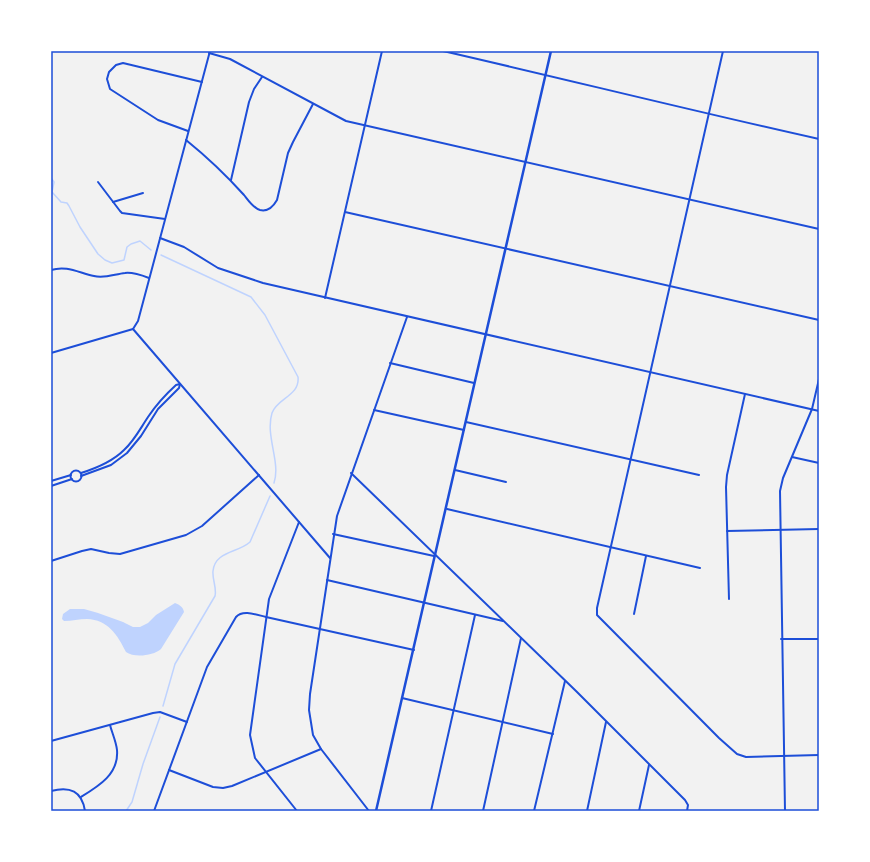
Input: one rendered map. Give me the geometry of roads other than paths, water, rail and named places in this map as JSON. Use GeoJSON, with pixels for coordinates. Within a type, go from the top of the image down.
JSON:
{"type":"FeatureCollection","features":[{"type":"Feature","properties":{"kind":"street"},"geometry":{"type":"LineString","coordinates":[[325,298],[382,51]]}},
{"type":"Feature","properties":{"kind":"street"},"geometry":{"type":"LineString","coordinates":[[443,51],[545,74],[709,115],[819,139]]}},
{"type":"Feature","properties":{"kind":"street"},"geometry":{"type":"LineString","coordinates":[[376,811],[436,556],[485,334],[551,51]]}},
{"type":"Feature","properties":{"kind":"street"},"geometry":{"type":"LineString","coordinates":[[724,51],[630,459],[597,608],[597,615],[601,621],[719,738],[741,756],[819,754]]}},
{"type":"Feature","properties":{"kind":"street"},"geometry":{"type":"LineString","coordinates":[[51,353],[133,329],[138,322],[209,52],[230,59],[343,120],[819,229]]}},
{"type":"Feature","properties":{"kind":"street"},"geometry":{"type":"LineString","coordinates":[[188,131],[158,120],[115,94],[108,86],[108,76],[113,67],[122,63],[202,82]]}},
{"type":"Feature","properties":{"kind":"street"},"geometry":{"type":"LineString","coordinates":[[231,181],[249,102],[254,89],[262,76]]}},
{"type":"Feature","properties":{"kind":"street"},"geometry":{"type":"LineString","coordinates":[[186,140],[207,157],[255,208],[264,210],[271,208],[278,197],[288,154],[313,104]]}},
{"type":"Feature","properties":{"kind":"street"},"geometry":{"type":"LineString","coordinates":[[98,182],[122,213],[165,219]]}},
{"type":"Feature","properties":{"kind":"street"},"geometry":{"type":"LineString","coordinates":[[113,202],[143,193]]}},
{"type":"Feature","properties":{"kind":"street"},"geometry":{"type":"LineString","coordinates":[[345,212],[819,320]]}},
{"type":"Feature","properties":{"kind":"street"},"geometry":{"type":"LineString","coordinates":[[160,238],[180,245],[218,268],[232,274],[263,283],[819,411]]}},
{"type":"Feature","properties":{"kind":"street"},"geometry":{"type":"LineString","coordinates":[[51,270],[62,268],[73,269],[94,277],[135,273],[149,278]]}},
{"type":"Feature","properties":{"kind":"street"},"geometry":{"type":"LineString","coordinates":[[369,811],[321,748],[313,735],[309,710],[310,694],[326,580],[337,516],[407,317]]}},
{"type":"Feature","properties":{"kind":"street"},"geometry":{"type":"LineString","coordinates":[[133,329],[330,558]]}},
{"type":"Feature","properties":{"kind":"street"},"geometry":{"type":"LineString","coordinates":[[390,363],[474,383]]}},
{"type":"Feature","properties":{"kind":"street"},"geometry":{"type":"LineString","coordinates":[[785,811],[781,640],[780,491],[783,478],[812,409],[819,379]]}},
{"type":"Feature","properties":{"kind":"street"},"geometry":{"type":"LineString","coordinates":[[51,481],[71,475],[75,470],[80,472],[98,467],[124,450],[155,407],[176,385],[180,384]]}},
{"type":"Feature","properties":{"kind":"street"},"geometry":{"type":"LineString","coordinates":[[51,486],[72,479],[75,481],[78,480],[82,476],[111,465],[127,453],[141,436],[158,409],[179,388],[180,384]]}},
{"type":"Feature","properties":{"kind":"street"},"geometry":{"type":"LineString","coordinates":[[729,599],[727,475],[745,394]]}},
{"type":"Feature","properties":{"kind":"street"},"geometry":{"type":"LineString","coordinates":[[374,410],[464,430]]}},
{"type":"Feature","properties":{"kind":"street"},"geometry":{"type":"LineString","coordinates":[[466,422],[699,475]]}},
{"type":"Feature","properties":{"kind":"street"},"geometry":{"type":"LineString","coordinates":[[792,457],[819,463]]}},
{"type":"Feature","properties":{"kind":"street"},"geometry":{"type":"LineString","coordinates":[[455,470],[506,482]]}},
{"type":"Feature","properties":{"kind":"street"},"geometry":{"type":"LineString","coordinates":[[80,472],[82,476]]}},
{"type":"Feature","properties":{"kind":"street"},"geometry":{"type":"LineString","coordinates":[[351,473],[504,621],[685,800],[688,805],[687,811]]}},
{"type":"Feature","properties":{"kind":"street"},"geometry":{"type":"LineString","coordinates":[[71,475],[72,479]]}},
{"type":"Feature","properties":{"kind":"street"},"geometry":{"type":"LineString","coordinates":[[51,560],[91,549],[120,554],[186,535],[202,526],[259,475]]}},
{"type":"Feature","properties":{"kind":"street"},"geometry":{"type":"LineString","coordinates":[[446,509],[700,568]]}},
{"type":"Feature","properties":{"kind":"street"},"geometry":{"type":"LineString","coordinates":[[297,811],[255,758],[250,735],[269,599],[299,522]]}},
{"type":"Feature","properties":{"kind":"street"},"geometry":{"type":"LineString","coordinates":[[727,531],[819,528]]}},
{"type":"Feature","properties":{"kind":"street"},"geometry":{"type":"LineString","coordinates":[[333,534],[436,556]]}},
{"type":"Feature","properties":{"kind":"street"},"geometry":{"type":"LineString","coordinates":[[634,614],[646,556]]}},
{"type":"Feature","properties":{"kind":"street"},"geometry":{"type":"LineString","coordinates":[[326,580],[504,621]]}},
{"type":"Feature","properties":{"kind":"street"},"geometry":{"type":"LineString","coordinates":[[154,811],[207,667],[239,613],[319,628],[414,650]]}},
{"type":"Feature","properties":{"kind":"street"},"geometry":{"type":"LineString","coordinates":[[431,811],[475,615]]}},
{"type":"Feature","properties":{"kind":"street"},"geometry":{"type":"LineString","coordinates":[[483,811],[521,638]]}},
{"type":"Feature","properties":{"kind":"street"},"geometry":{"type":"LineString","coordinates":[[781,640],[819,639]]}},
{"type":"Feature","properties":{"kind":"street"},"geometry":{"type":"LineString","coordinates":[[534,811],[565,681]]}},
{"type":"Feature","properties":{"kind":"street"},"geometry":{"type":"LineString","coordinates":[[402,698],[553,734]]}},
{"type":"Feature","properties":{"kind":"street"},"geometry":{"type":"LineString","coordinates":[[51,741],[160,712],[186,722]]}},
{"type":"Feature","properties":{"kind":"street"},"geometry":{"type":"LineString","coordinates":[[587,811],[606,722]]}},
{"type":"Feature","properties":{"kind":"street"},"geometry":{"type":"LineString","coordinates":[[81,797],[104,781],[114,766],[117,748],[110,725]]}},
{"type":"Feature","properties":{"kind":"street"},"geometry":{"type":"LineString","coordinates":[[169,770],[213,787],[223,788],[232,786],[321,748]]}},
{"type":"Feature","properties":{"kind":"street"},"geometry":{"type":"LineString","coordinates":[[639,811],[649,764]]}},
{"type":"Feature","properties":{"kind":"street"},"geometry":{"type":"LineString","coordinates":[[51,791],[58,789],[68,789],[73,791],[81,797],[85,811]]}},
{"type":"Feature","properties":{"kind":"water"},"geometry":{"type":"Polygon","coordinates":[[[175,603],[181,606],[184,612],[161,649],[149,655],[138,656],[126,652],[119,639],[111,629],[101,622],[87,619],[64,621],[62,619],[63,614],[70,609],[84,609],[123,622],[133,627],[140,627],[148,623],[156,615],[175,603]]]}},
{"type":"Feature","properties":{"kind":"waterway"},"geometry":{"type":"LineString","coordinates":[[51,178],[54,182],[52,192],[61,202],[67,203],[80,227],[98,254],[105,260],[112,263],[124,260],[127,247],[140,241],[151,250]]}},
{"type":"Feature","properties":{"kind":"waterway"},"geometry":{"type":"LineString","coordinates":[[161,255],[251,297],[265,315],[298,377],[298,383],[295,389],[278,404],[272,413],[270,431],[276,466],[274,483]]}},
{"type":"Feature","properties":{"kind":"waterway"},"geometry":{"type":"LineString","coordinates":[[163,706],[175,664],[215,596],[213,574],[215,564],[222,556],[245,546],[250,542],[270,496]]}},
{"type":"Feature","properties":{"kind":"waterway"},"geometry":{"type":"LineString","coordinates":[[126,811],[132,802],[143,764],[160,717]]}}]}
